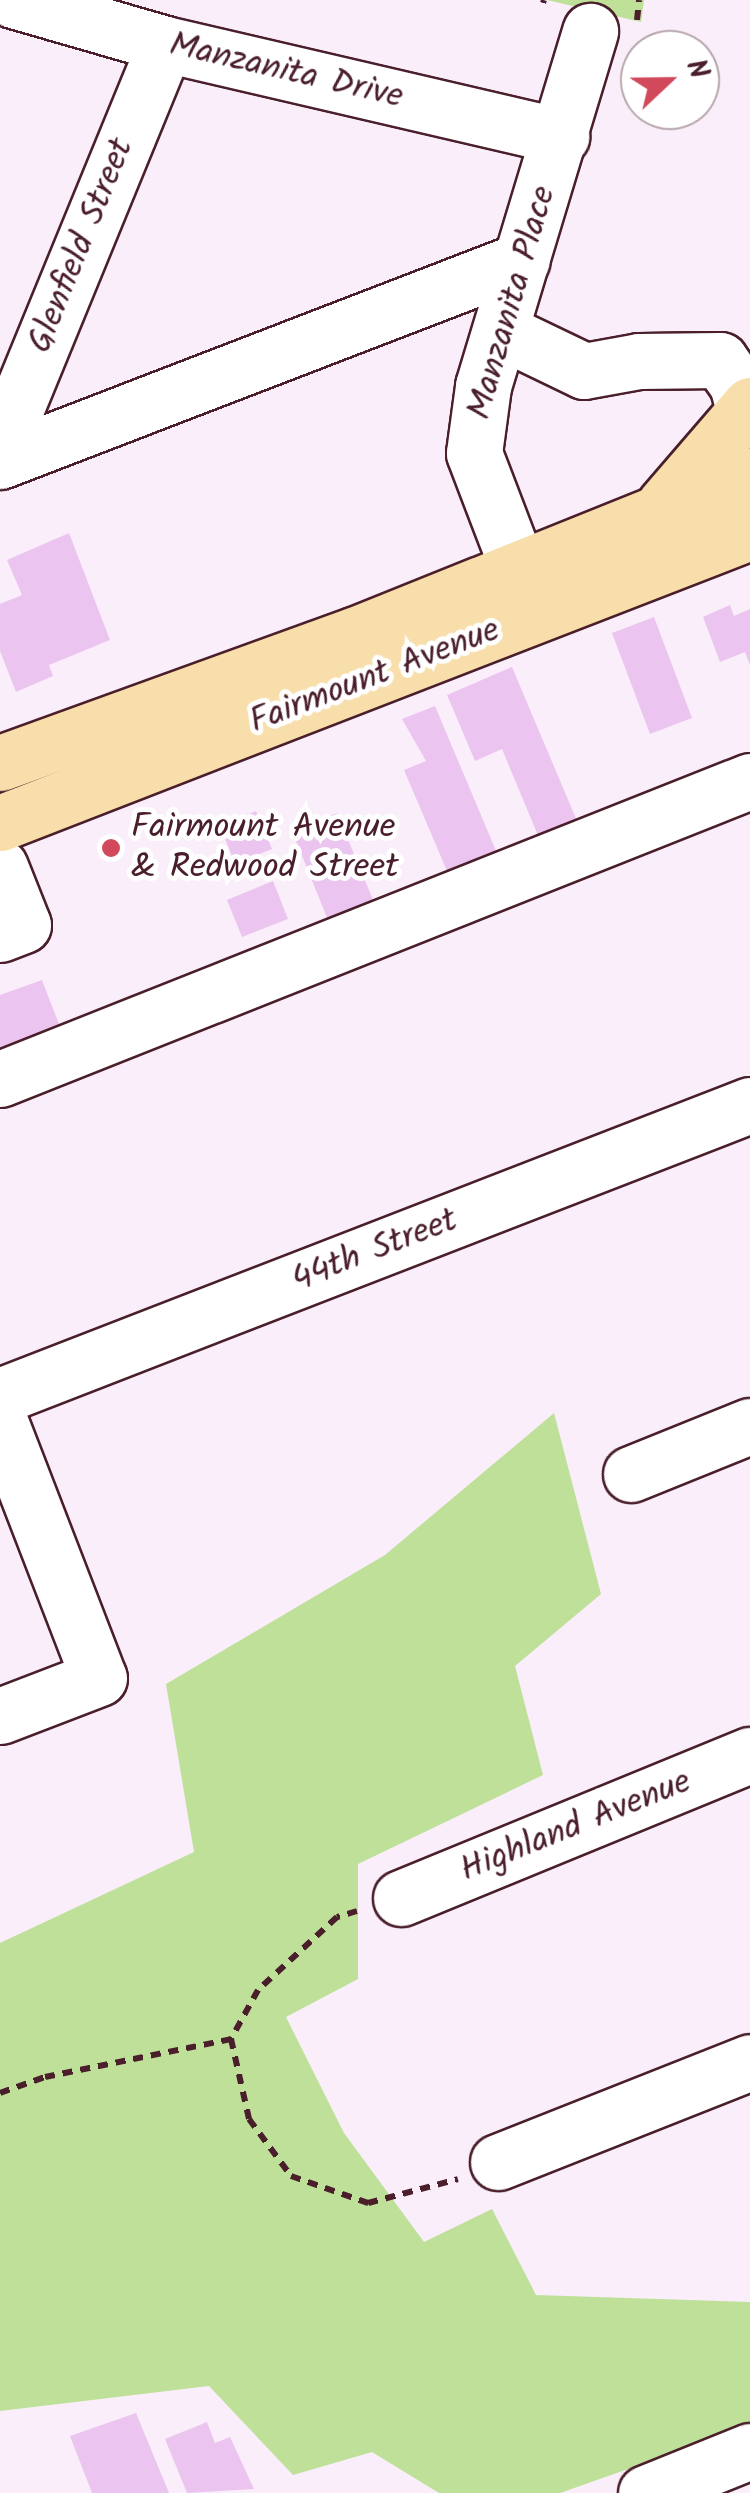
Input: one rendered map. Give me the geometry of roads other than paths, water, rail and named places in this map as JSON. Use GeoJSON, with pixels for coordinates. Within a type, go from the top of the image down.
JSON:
{"type":"FeatureCollection","features":[{"type":"Feature","properties":{"kind":"main road"},"geometry":{"type":"LineString","coordinates":[[662,507],[747,408]]}},
{"type":"Feature","properties":{"kind":"main road","name":"Fairmount Avenue"},"geometry":{"type":"LineString","coordinates":[[0,763],[519,571],[662,507],[750,476]]}},
{"type":"Feature","properties":{"kind":"main road","name":"Fairmount Avenue"},"geometry":{"type":"LineString","coordinates":[[0,824],[750,532]]}},
{"type":"Feature","properties":{"kind":"street","name":"Manzanita Drive"},"geometry":{"type":"LineString","coordinates":[[12,0],[165,44],[561,136]]}},
{"type":"Feature","properties":{"kind":"street","name":"Manzanita Place"},"geometry":{"type":"LineString","coordinates":[[519,571],[474,453],[483,386],[561,136],[614,26]]}},
{"type":"Feature","properties":{"kind":"street","name":"Glenfield Street"},"geometry":{"type":"LineString","coordinates":[[0,447],[165,44]]}},
{"type":"Feature","properties":{"kind":"street"},"geometry":{"type":"LineString","coordinates":[[0,461],[522,260]]}},
{"type":"Feature","properties":{"kind":"street"},"geometry":{"type":"LineString","coordinates":[[501,331],[584,371],[639,361],[720,360],[737,384],[747,408]]}},
{"type":"Feature","properties":{"kind":"street"},"geometry":{"type":"LineString","coordinates":[[0,1078],[750,780]]}},
{"type":"Feature","properties":{"kind":"street"},"geometry":{"type":"LineString","coordinates":[[0,867],[23,924],[0,934]]}},
{"type":"Feature","properties":{"kind":"street","name":"44th Street"},"geometry":{"type":"LineString","coordinates":[[0,1396],[750,1105]]}},
{"type":"Feature","properties":{"kind":"street"},"geometry":{"type":"LineString","coordinates":[[0,1422],[99,1678],[0,1716]]}},
{"type":"Feature","properties":{"kind":"street"},"geometry":{"type":"LineString","coordinates":[[631,1474],[750,1426]]}},
{"type":"Feature","properties":{"kind":"street","name":"Highland Avenue"},"geometry":{"type":"LineString","coordinates":[[401,1898],[750,1756]]}},
{"type":"Feature","properties":{"kind":"street"},"geometry":{"type":"LineString","coordinates":[[498,2162],[750,2062]]}},
{"type":"Feature","properties":{"kind":"street"},"geometry":{"type":"LineString","coordinates":[[646,2493],[750,2451]]}},
{"type":"Feature","properties":{"kind":"place","name":"Fairmount Avenue & Redwood Street"},"geometry":{"type":"Point","coordinates":[111,848]}}]}
